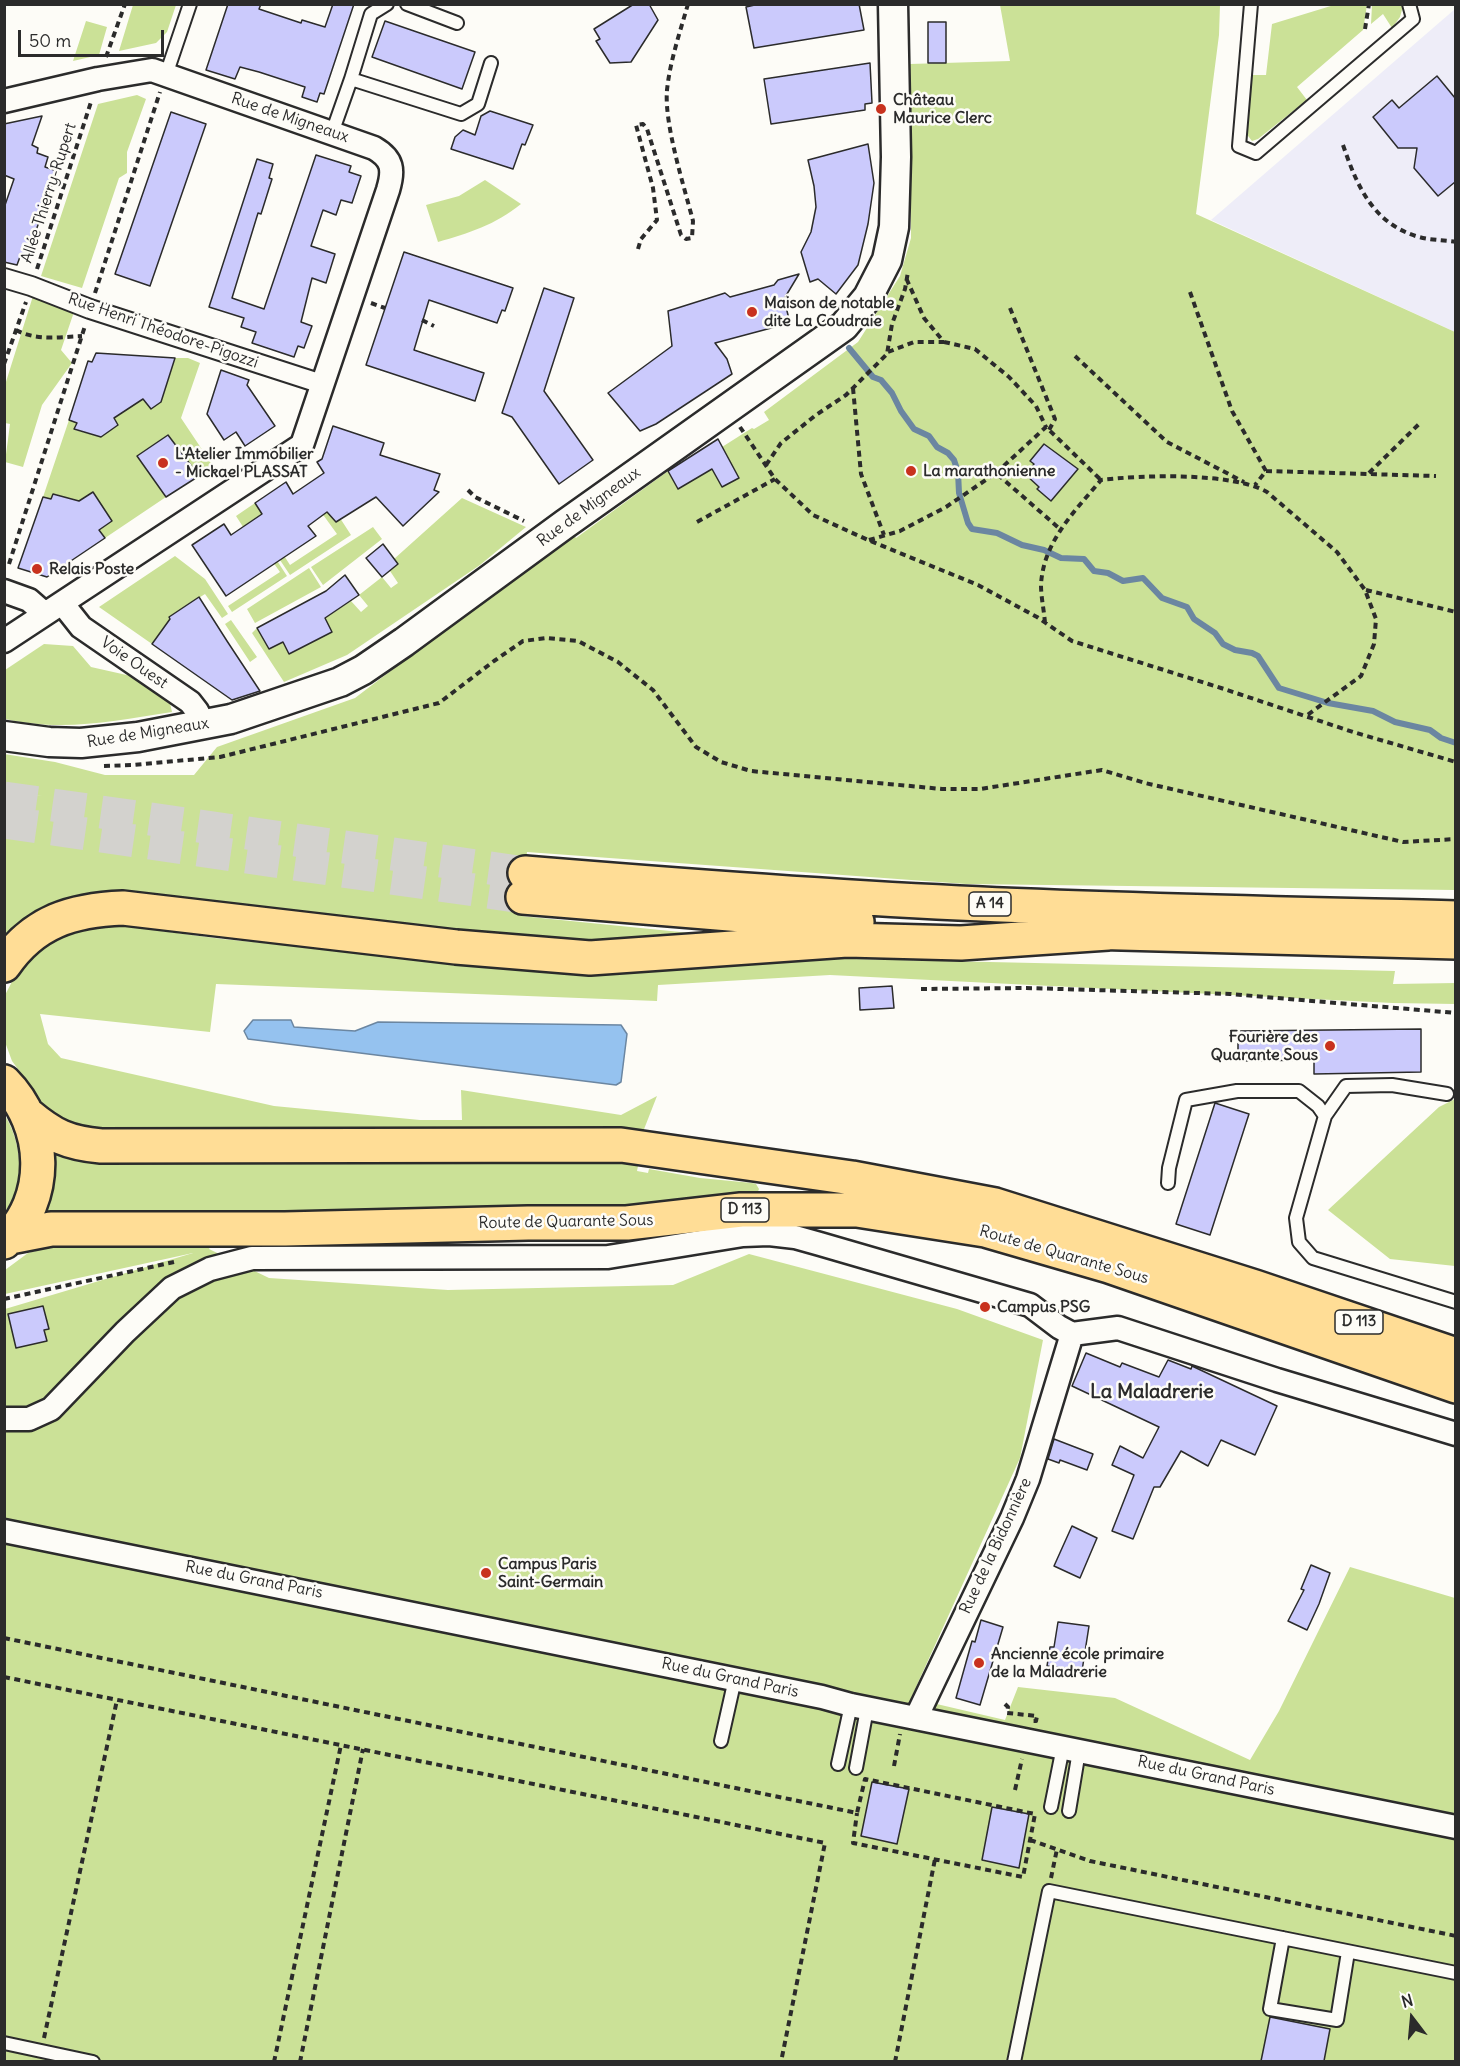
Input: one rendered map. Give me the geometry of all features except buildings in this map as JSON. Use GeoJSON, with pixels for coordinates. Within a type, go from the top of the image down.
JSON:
{"type":"FeatureCollection","features":[{"type":"Feature","properties":{"kind":"main road","name":"A 14"},"geometry":{"type":"LineString","coordinates":[[1455,918],[1114,910],[748,891],[524,885],[754,916],[939,927],[1455,942]]}},
{"type":"Feature","properties":{"kind":"main road"},"geometry":{"type":"LineString","coordinates":[[4,965],[18,948],[45,925],[91,910],[123,908],[456,947],[590,958],[846,940],[961,943],[1108,933]]}},
{"type":"Feature","properties":{"kind":"main road","name":"Route de Quarante Sous"},"geometry":{"type":"LineString","coordinates":[[4,1082],[20,1100],[28,1115],[38,1146],[37,1179],[28,1210],[7,1239]]}},
{"type":"Feature","properties":{"kind":"main road","name":"Route de Quarante Sous"},"geometry":{"type":"LineString","coordinates":[[28,1115],[58,1137],[101,1146],[621,1145],[852,1178],[995,1205],[1448,1351]]}},
{"type":"Feature","properties":{"kind":"main road","name":"Route de Quarante Sous"},"geometry":{"type":"LineString","coordinates":[[7,1239],[51,1229],[285,1229],[627,1223],[741,1210],[857,1210],[985,1230],[1109,1266],[1455,1386]]}},
{"type":"Feature","properties":{"kind":"street","name":"Rue de Migneaux"},"geometry":{"type":"LineString","coordinates":[[4,736],[49,742],[88,743],[138,737],[231,719],[340,682],[363,670],[844,326],[868,297],[887,260],[894,227],[896,204],[893,4]]}},
{"type":"Feature","properties":{"kind":"street","name":"Rue de Migneaux"},"geometry":{"type":"LineString","coordinates":[[4,101],[98,79],[152,70],[382,152],[392,170],[388,190],[302,445],[4,641]]}},
{"type":"Feature","properties":{"kind":"street","name":"Rue Henri Théodore-Pigozzi"},"geometry":{"type":"LineString","coordinates":[[4,279],[31,286],[90,309],[322,384]]}},
{"type":"Feature","properties":{"kind":"street","name":"Voie Ouest"},"geometry":{"type":"LineString","coordinates":[[8,595],[53,608],[190,702],[204,725]]}},
{"type":"Feature","properties":{"kind":"street"},"geometry":{"type":"LineString","coordinates":[[4,1419],[10,1421],[28,1419],[51,1409],[171,1288],[210,1269],[252,1258],[608,1257],[722,1237],[770,1234],[795,1237],[1030,1305],[1072,1334],[1118,1328],[1277,1380],[1455,1434]]}},
{"type":"Feature","properties":{"kind":"street","name":"Rue de la Bidonnière"},"geometry":{"type":"LineString","coordinates":[[908,1726],[1012,1518],[1028,1479],[1072,1334]]}},
{"type":"Feature","properties":{"kind":"street","name":"Rue du Grand Paris"},"geometry":{"type":"LineString","coordinates":[[4,1531],[822,1697],[859,1707],[908,1726],[1071,1749],[1455,1827]]}},
{"type":"Feature","properties":{"kind":"lane"},"geometry":{"type":"LineString","coordinates":[[166,75],[190,4]]}},
{"type":"Feature","properties":{"kind":"lane"},"geometry":{"type":"LineString","coordinates":[[332,133],[371,14],[387,4]]}},
{"type":"Feature","properties":{"kind":"lane"},"geometry":{"type":"LineString","coordinates":[[407,4],[458,23]]}},
{"type":"Feature","properties":{"kind":"lane"},"geometry":{"type":"LineString","coordinates":[[1251,4],[1239,146],[1256,153],[1413,19],[1409,4]]}},
{"type":"Feature","properties":{"kind":"lane"},"geometry":{"type":"LineString","coordinates":[[351,79],[461,114],[478,104],[491,63]]}},
{"type":"Feature","properties":{"kind":"lane"},"geometry":{"type":"LineString","coordinates":[[1447,1094],[1392,1085],[1346,1086],[1325,1116],[1296,1218],[1299,1242],[1313,1258],[1455,1302]]}},
{"type":"Feature","properties":{"kind":"lane"},"geometry":{"type":"LineString","coordinates":[[1168,1183],[1169,1168],[1186,1100],[1238,1091],[1299,1090],[1318,1106],[1325,1116]]}},
{"type":"Feature","properties":{"kind":"lane"},"geometry":{"type":"LineString","coordinates":[[722,1741],[735,1679]]}},
{"type":"Feature","properties":{"kind":"lane"},"geometry":{"type":"LineString","coordinates":[[838,1764],[859,1707]]}},
{"type":"Feature","properties":{"kind":"lane"},"geometry":{"type":"LineString","coordinates":[[856,1768],[859,1707]]}},
{"type":"Feature","properties":{"kind":"lane"},"geometry":{"type":"LineString","coordinates":[[1051,1807],[1071,1749]]}},
{"type":"Feature","properties":{"kind":"lane"},"geometry":{"type":"LineString","coordinates":[[1069,1810],[1071,1749]]}},
{"type":"Feature","properties":{"kind":"lane"},"geometry":{"type":"LineString","coordinates":[[1014,2061],[1049,1891],[1455,1973]]}},
{"type":"Feature","properties":{"kind":"lane"},"geometry":{"type":"LineString","coordinates":[[1283,1938],[1270,2009],[1337,2020],[1348,1952]]}},
{"type":"Feature","properties":{"kind":"lane"},"geometry":{"type":"LineString","coordinates":[[4,2043],[93,2061]]}},
{"type":"Feature","properties":{"kind":"path"},"geometry":{"type":"LineString","coordinates":[[105,58],[125,4]]}},
{"type":"Feature","properties":{"kind":"path"},"geometry":{"type":"LineString","coordinates":[[638,249],[641,239],[657,220],[653,188],[636,125],[643,124],[647,129],[681,235],[686,239],[692,238],[694,232],[670,125],[667,91],[688,4]]}},
{"type":"Feature","properties":{"kind":"path"},"geometry":{"type":"LineString","coordinates":[[1365,29],[1369,4]]}},
{"type":"Feature","properties":{"kind":"path","name":"Allée Thierry-Rupert"},"geometry":{"type":"LineString","coordinates":[[4,363],[92,98]]}},
{"type":"Feature","properties":{"kind":"path"},"geometry":{"type":"LineString","coordinates":[[1343,145],[1362,192],[1369,204],[1381,216],[1418,237],[1455,242]]}},
{"type":"Feature","properties":{"kind":"path"},"geometry":{"type":"LineString","coordinates":[[887,352],[892,324],[909,268]]}},
{"type":"Feature","properties":{"kind":"path"},"geometry":{"type":"LineString","coordinates":[[907,280],[924,318],[944,342]]}},
{"type":"Feature","properties":{"kind":"path"},"geometry":{"type":"LineString","coordinates":[[1190,292],[1232,411],[1266,471]]}},
{"type":"Feature","properties":{"kind":"path"},"geometry":{"type":"LineString","coordinates":[[370,303],[385,308]]}},
{"type":"Feature","properties":{"kind":"path"},"geometry":{"type":"LineString","coordinates":[[868,540],[900,531],[946,507],[996,473],[1048,428],[1055,419],[1010,308]]}},
{"type":"Feature","properties":{"kind":"path"},"geometry":{"type":"LineString","coordinates":[[422,320],[434,326]]}},
{"type":"Feature","properties":{"kind":"path"},"geometry":{"type":"LineString","coordinates":[[16,330],[28,336],[48,338],[82,336]]}},
{"type":"Feature","properties":{"kind":"path"},"geometry":{"type":"LineString","coordinates":[[766,465],[781,443],[853,387],[887,352],[914,342],[944,342],[975,349],[1010,377],[1036,406],[1048,428],[1101,480]]}},
{"type":"Feature","properties":{"kind":"path"},"geometry":{"type":"LineString","coordinates":[[1075,356],[1167,442],[1246,483]]}},
{"type":"Feature","properties":{"kind":"path"},"geometry":{"type":"LineString","coordinates":[[853,387],[861,474],[884,536]]}},
{"type":"Feature","properties":{"kind":"path"},"geometry":{"type":"LineString","coordinates":[[728,409],[775,479],[813,515],[978,585],[1045,622],[1072,641],[1353,732],[1455,762]]}},
{"type":"Feature","properties":{"kind":"path"},"geometry":{"type":"LineString","coordinates":[[1368,474],[1419,424]]}},
{"type":"Feature","properties":{"kind":"path"},"geometry":{"type":"LineString","coordinates":[[1266,471],[1437,476]]}},
{"type":"Feature","properties":{"kind":"path"},"geometry":{"type":"LineString","coordinates":[[1255,485],[1266,471]]}},
{"type":"Feature","properties":{"kind":"path"},"geometry":{"type":"LineString","coordinates":[[996,473],[1060,530]]}},
{"type":"Feature","properties":{"kind":"path"},"geometry":{"type":"LineString","coordinates":[[1045,622],[1041,584],[1048,552],[1060,530],[1101,480],[1169,476],[1255,485],[1267,492],[1337,552],[1365,590],[1376,620],[1374,644],[1361,675],[1306,717]]}},
{"type":"Feature","properties":{"kind":"path"},"geometry":{"type":"LineString","coordinates":[[698,522],[775,479]]}},
{"type":"Feature","properties":{"kind":"path"},"geometry":{"type":"LineString","coordinates":[[468,490],[475,497],[524,521]]}},
{"type":"Feature","properties":{"kind":"path"},"geometry":{"type":"LineString","coordinates":[[1365,590],[1455,612]]}},
{"type":"Feature","properties":{"kind":"path"},"geometry":{"type":"LineString","coordinates":[[88,743],[86,764],[132,765],[220,757],[439,703],[523,641],[547,638],[578,641],[618,662],[653,690],[696,747],[722,762],[751,771],[942,789],[980,789],[1102,770],[1145,783],[1403,842],[1455,839]]}},
{"type":"Feature","properties":{"kind":"path"},"geometry":{"type":"LineString","coordinates":[[921,989],[1026,988],[1230,994],[1455,1013]]}},
{"type":"Feature","properties":{"kind":"path"},"geometry":{"type":"LineString","coordinates":[[4,1299],[184,1260]]}},
{"type":"Feature","properties":{"kind":"path"},"geometry":{"type":"LineString","coordinates":[[4,1638],[857,1813]]}},
{"type":"Feature","properties":{"kind":"path"},"geometry":{"type":"LineString","coordinates":[[4,1677],[825,1843],[781,2061]]}},
{"type":"Feature","properties":{"kind":"path"},"geometry":{"type":"LineString","coordinates":[[41,2051],[117,1699]]}},
{"type":"Feature","properties":{"kind":"path"},"geometry":{"type":"LineString","coordinates":[[894,1766],[908,1726]]}},
{"type":"Feature","properties":{"kind":"path"},"geometry":{"type":"LineString","coordinates":[[274,2061],[341,1745]]}},
{"type":"Feature","properties":{"kind":"path"},"geometry":{"type":"LineString","coordinates":[[300,2061],[363,1749]]}},
{"type":"Feature","properties":{"kind":"path"},"geometry":{"type":"LineString","coordinates":[[1015,1791],[1022,1758]]}},
{"type":"Feature","properties":{"kind":"path"},"geometry":{"type":"LineString","coordinates":[[865,1779],[1035,1814],[1030,1840],[1023,1877],[853,1843],[865,1779]]}},
{"type":"Feature","properties":{"kind":"path"},"geometry":{"type":"LineString","coordinates":[[1030,1840],[1090,1861],[1455,1936]]}},
{"type":"Feature","properties":{"kind":"path"},"geometry":{"type":"LineString","coordinates":[[1049,1891],[1057,1850]]}},
{"type":"Feature","properties":{"kind":"path"},"geometry":{"type":"LineString","coordinates":[[895,2061],[935,1859]]}},
{"type":"Feature","properties":{"kind":"shaded area"},"geometry":{"type":"Polygon","coordinates":[[[1455,9],[1455,332],[1211,220],[1455,9]]]}},
{"type":"Feature","properties":{"kind":"green space"},"geometry":{"type":"Polygon","coordinates":[[[133,5],[176,5],[167,32],[156,43],[119,51],[133,5]]]}},
{"type":"Feature","properties":{"kind":"green space"},"geometry":{"type":"Polygon","coordinates":[[[1000,5],[1220,5],[1219,35],[1196,214],[1455,332],[1455,890],[966,884],[527,852],[521,916],[740,938],[632,948],[120,899],[5,945],[5,791],[43,796],[5,790],[4,754],[55,762],[105,775],[194,775],[217,747],[355,698],[572,533],[576,538],[668,471],[678,489],[706,457],[739,478],[722,447],[769,420],[764,412],[858,342],[900,276],[911,238],[910,64],[1010,61],[1000,5]]]}},
{"type":"Feature","properties":{"kind":"green space"},"geometry":{"type":"Polygon","coordinates":[[[1334,5],[1367,5],[1363,30],[1297,87],[1307,100],[1258,139],[1252,141],[1245,132],[1252,75],[1266,75],[1272,24],[1334,5]]]}},
{"type":"Feature","properties":{"kind":"green space"},"geometry":{"type":"Polygon","coordinates":[[[1372,5],[1403,6],[1400,17],[1392,28],[1383,14],[1371,24],[1372,5]]]}},
{"type":"Feature","properties":{"kind":"green space"},"geometry":{"type":"Polygon","coordinates":[[[86,21],[107,27],[99,55],[73,61],[86,21]]]}},
{"type":"Feature","properties":{"kind":"green space"},"geometry":{"type":"Polygon","coordinates":[[[137,95],[146,99],[127,152],[127,173],[119,178],[82,288],[41,276],[98,104],[137,95]]]}},
{"type":"Feature","properties":{"kind":"green space"},"geometry":{"type":"Polygon","coordinates":[[[485,180],[521,204],[491,223],[438,242],[426,205],[459,196],[485,180]]]}},
{"type":"Feature","properties":{"kind":"green space"},"geometry":{"type":"Polygon","coordinates":[[[33,296],[75,309],[61,350],[72,363],[42,405],[23,467],[5,462],[10,424],[5,423],[5,385],[33,296]]]}},
{"type":"Feature","properties":{"kind":"green space"},"geometry":{"type":"Polygon","coordinates":[[[175,358],[188,358],[200,363],[181,418],[213,466],[199,476],[168,435],[137,456],[166,497],[105,538],[79,501],[54,494],[51,499],[43,497],[69,420],[77,423],[75,430],[101,437],[118,425],[113,417],[143,399],[151,409],[161,402],[175,358]]]}},
{"type":"Feature","properties":{"kind":"green space"},"geometry":{"type":"Polygon","coordinates":[[[327,498],[351,535],[290,575],[276,554],[274,556],[287,576],[232,612],[228,606],[280,572],[270,558],[265,561],[236,516],[255,503],[285,548],[281,551],[290,565],[337,534],[316,505],[327,498]]]}},
{"type":"Feature","properties":{"kind":"green space"},"geometry":{"type":"Polygon","coordinates":[[[462,498],[526,527],[480,565],[347,655],[284,682],[252,633],[257,628],[283,642],[289,654],[298,650],[292,637],[331,632],[325,618],[351,601],[361,612],[368,606],[359,595],[382,577],[391,588],[398,583],[390,571],[394,559],[462,498]]]}},
{"type":"Feature","properties":{"kind":"green space"},"geometry":{"type":"Polygon","coordinates":[[[373,527],[382,539],[323,585],[311,567],[373,527]]]}},
{"type":"Feature","properties":{"kind":"green space"},"geometry":{"type":"Polygon","coordinates":[[[175,556],[205,579],[228,614],[222,618],[205,594],[169,617],[176,629],[164,628],[152,644],[99,607],[175,556]]]}},
{"type":"Feature","properties":{"kind":"green space"},"geometry":{"type":"Polygon","coordinates":[[[309,568],[321,587],[255,623],[247,609],[309,568]]]}},
{"type":"Feature","properties":{"kind":"green space"},"geometry":{"type":"Polygon","coordinates":[[[231,620],[257,657],[250,662],[225,624],[231,620]]]}},
{"type":"Feature","properties":{"kind":"green space"},"geometry":{"type":"Polygon","coordinates":[[[44,644],[73,646],[91,667],[131,676],[170,703],[172,712],[109,722],[68,725],[26,723],[5,719],[5,670],[44,644]]]}},
{"type":"Feature","properties":{"kind":"green space"},"geometry":{"type":"Polygon","coordinates":[[[109,924],[222,939],[592,974],[809,958],[1395,971],[1393,984],[1456,983],[1455,1004],[1393,1003],[830,975],[658,985],[657,1001],[216,984],[210,1032],[40,1014],[48,1044],[61,1058],[274,1106],[420,1120],[462,1120],[461,1090],[621,1115],[657,1096],[639,1142],[95,1135],[47,1115],[35,1092],[12,1061],[5,1042],[4,997],[16,974],[45,941],[75,926],[109,924]]]}},
{"type":"Feature","properties":{"kind":"green space"},"geometry":{"type":"Polygon","coordinates":[[[1455,1099],[1455,1266],[1390,1259],[1328,1210],[1439,1107],[1455,1099]]]}},
{"type":"Feature","properties":{"kind":"green space"},"geometry":{"type":"Polygon","coordinates":[[[4,1114],[15,1137],[19,1163],[16,1189],[5,1212],[4,1114]]]}},
{"type":"Feature","properties":{"kind":"green space"},"geometry":{"type":"Polygon","coordinates":[[[52,1149],[603,1160],[638,1166],[637,1171],[648,1173],[649,1169],[700,1178],[752,1183],[756,1184],[759,1189],[757,1194],[636,1211],[43,1216],[51,1187],[52,1149]]]}},
{"type":"Feature","properties":{"kind":"green space","name":"Campus Paris Saint-Germain"},"geometry":{"type":"Polygon","coordinates":[[[211,1246],[209,1249],[269,1278],[448,1290],[673,1285],[749,1254],[957,1309],[1043,1340],[1020,1458],[911,1698],[1005,1720],[1018,1687],[1115,1698],[1250,1760],[1279,1711],[1350,1567],[1455,1598],[1455,2061],[5,2062],[5,1309],[193,1253],[5,1294],[5,1270],[28,1253],[47,1248],[211,1246]]]}},
{"type":"Feature","properties":{"kind":"water"},"geometry":{"type":"Polygon","coordinates":[[[253,1020],[291,1020],[294,1027],[355,1031],[378,1022],[621,1025],[627,1034],[621,1082],[616,1085],[248,1039],[244,1031],[253,1020]]]}},
{"type":"Feature","properties":{"kind":"waterway"},"geometry":{"type":"LineString","coordinates":[[849,348],[873,377],[881,380],[892,393],[914,429],[929,436],[937,447],[948,453],[954,460],[958,472],[959,493],[972,529],[997,533],[1022,545],[1044,550],[1061,558],[1084,559],[1094,571],[1108,573],[1123,581],[1143,578],[1162,598],[1187,607],[1194,619],[1215,633],[1223,644],[1258,656],[1279,688],[1328,703],[1373,711],[1395,722],[1430,730],[1441,738],[1456,743]]}},
{"type":"Feature","properties":{"kind":"tunnel"},"geometry":{"type":"LineString","coordinates":[[4,798],[525,873]]}},
{"type":"Feature","properties":{"kind":"tunnel"},"geometry":{"type":"LineString","coordinates":[[4,822],[523,897]]}},
{"type":"Feature","properties":{"kind":"place","name":"Château Maurice Clerc"},"geometry":{"type":"Point","coordinates":[881,109]}},
{"type":"Feature","properties":{"kind":"place","name":"Maison de notable dite La Coudraie"},"geometry":{"type":"Point","coordinates":[752,312]}},
{"type":"Feature","properties":{"kind":"place","name":"L'Atelier Immobilier - Mickael PLASSAT"},"geometry":{"type":"Point","coordinates":[163,463]}},
{"type":"Feature","properties":{"kind":"place","name":"La marathonienne"},"geometry":{"type":"Point","coordinates":[911,471]}},
{"type":"Feature","properties":{"kind":"place","name":"Relais Poste"},"geometry":{"type":"Point","coordinates":[37,569]}},
{"type":"Feature","properties":{"kind":"place","name":"Fourière des Quarante Sous"},"geometry":{"type":"Point","coordinates":[1330,1046]}},
{"type":"Feature","properties":{"kind":"place","name":"Campus PSG"},"geometry":{"type":"Point","coordinates":[985,1307]}},
{"type":"Feature","properties":{"kind":"place","name":"Campus Paris Saint-Germain"},"geometry":{"type":"Point","coordinates":[486,1573]}},
{"type":"Feature","properties":{"kind":"place","name":"Ancienne école primaire de la Maladrerie"},"geometry":{"type":"Point","coordinates":[979,1663]}},
{"type":"Feature","properties":{"kind":"district","name":"La Maladrerie"},"geometry":{"type":"Point","coordinates":[1152,1392]}}]}
